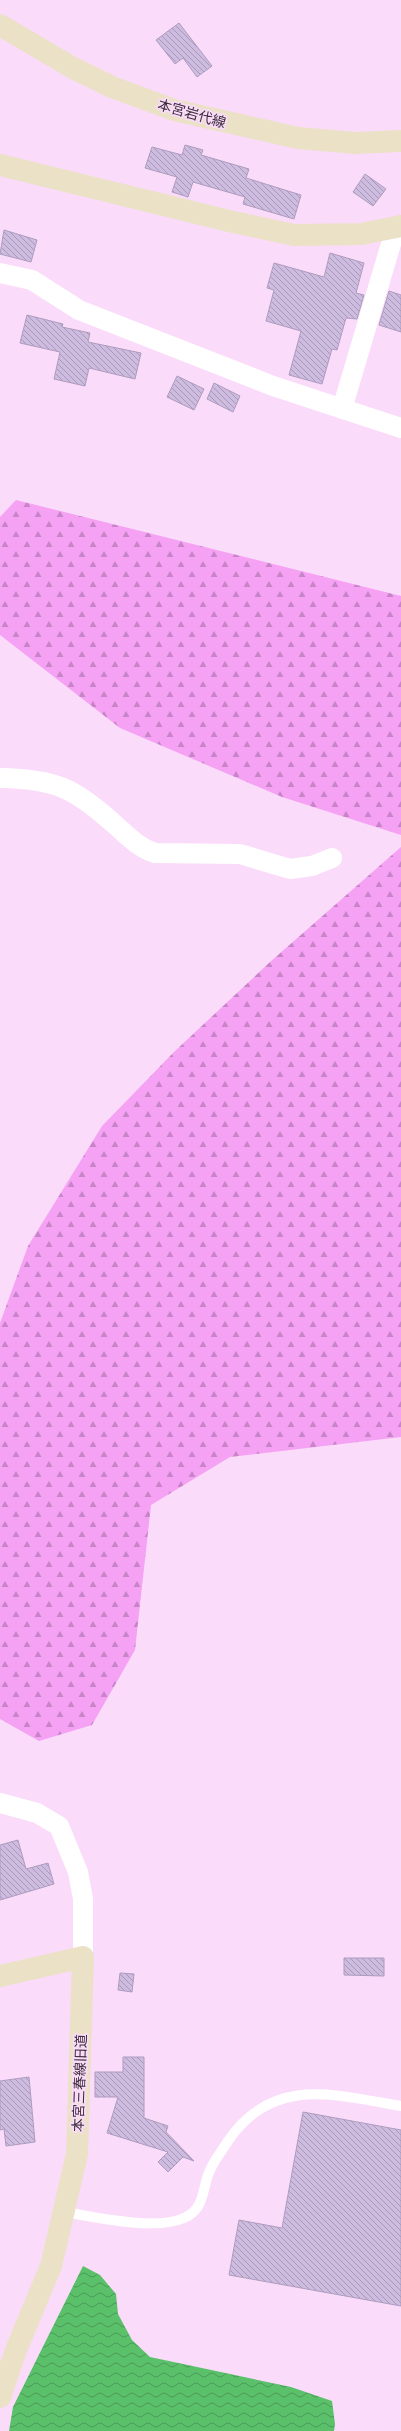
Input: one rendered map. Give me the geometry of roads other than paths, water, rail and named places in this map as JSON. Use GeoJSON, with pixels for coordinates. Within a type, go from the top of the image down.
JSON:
{"type":"FeatureCollection","features":[{"type":"Feature","properties":{"kind":"street","name":"本宮岩代線"},"geometry":{"type":"LineString","coordinates":[[0,25],[73,68],[105,84],[174,110],[298,138],[355,143],[401,141]]}},
{"type":"Feature","properties":{"kind":"street"},"geometry":{"type":"LineString","coordinates":[[0,165],[229,221],[294,235],[361,234],[399,227],[342,409]]}},
{"type":"Feature","properties":{"kind":"street"},"geometry":{"type":"LineString","coordinates":[[0,273],[32,280],[79,310],[273,386],[401,428]]}},
{"type":"Feature","properties":{"kind":"street"},"geometry":{"type":"LineString","coordinates":[[0,778],[28,779],[59,785],[69,789],[86,799],[133,842],[155,853],[240,854],[290,869],[312,866],[332,858]]}},
{"type":"Feature","properties":{"kind":"street","name":"本宮三春線旧道"},"geometry":{"type":"LineString","coordinates":[[0,1803],[37,1813],[59,1826],[78,1872],[83,1900],[83,1957],[77,2154],[51,2266],[16,2350],[0,2396]]}},
{"type":"Feature","properties":{"kind":"street"},"geometry":{"type":"LineString","coordinates":[[0,1976],[83,1957]]}},
{"type":"Feature","properties":{"kind":"lane"},"geometry":{"type":"LineString","coordinates":[[64,2212],[108,2219],[156,2223],[184,2218],[193,2212],[202,2202],[208,2175],[237,2129],[258,2111],[282,2097],[316,2094],[344,2096],[401,2106]]}},
{"type":"Feature","properties":{"kind":"water"},"geometry":{"type":"Polygon","coordinates":[[[83,2266],[100,2275],[116,2294],[118,2314],[132,2340],[150,2357],[291,2387],[332,2401],[335,2424],[334,2431],[9,2431],[13,2407],[83,2266]]]}}]}
